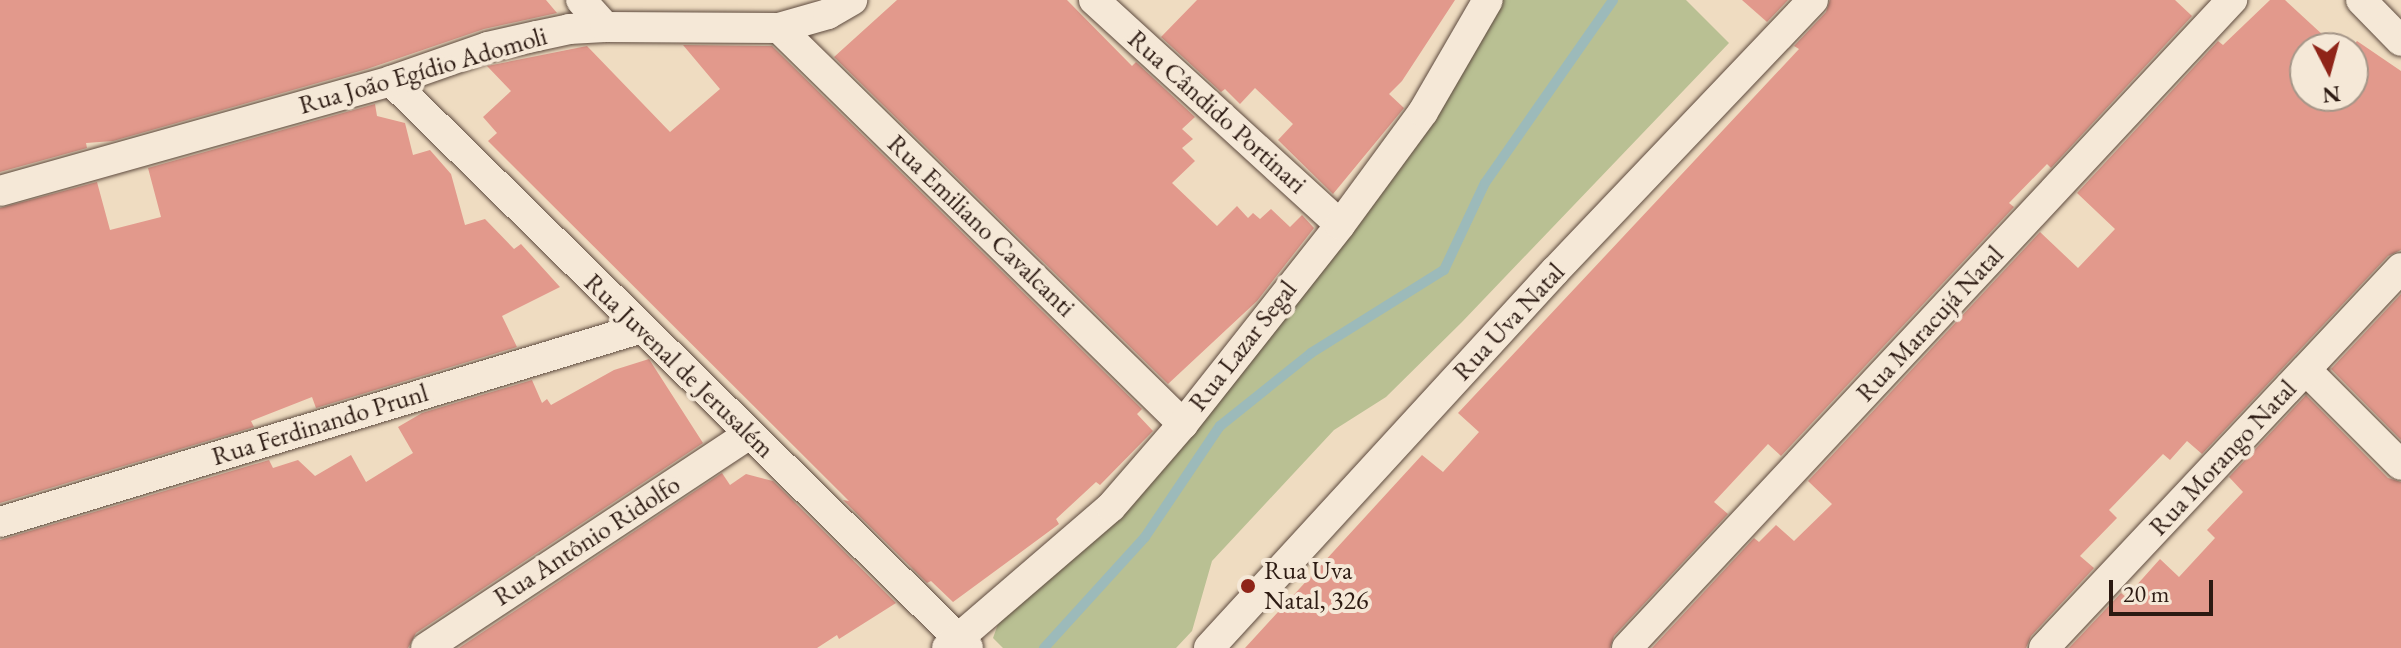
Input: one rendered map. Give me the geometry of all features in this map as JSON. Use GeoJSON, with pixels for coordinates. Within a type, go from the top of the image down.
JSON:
{"type":"FeatureCollection","features":[{"type":"Feature","properties":{"kind":"street"},"geometry":{"type":"LineString","coordinates":[[581,0],[605,27]]}},
{"type":"Feature","properties":{"kind":"street","name":"Rua João Egídio Adomoli"},"geometry":{"type":"LineString","coordinates":[[0,191],[391,81],[488,47],[569,29],[779,28],[828,14],[852,0]]}},
{"type":"Feature","properties":{"kind":"street","name":"Rua Cândido Portinari"},"geometry":{"type":"LineString","coordinates":[[1094,0],[1340,225]]}},
{"type":"Feature","properties":{"kind":"street","name":"Rua Lazar Segal"},"geometry":{"type":"LineString","coordinates":[[958,645],[1111,507],[1183,424],[1340,225],[1423,112],[1488,0]]}},
{"type":"Feature","properties":{"kind":"street","name":"Rua Uva Natal"},"geometry":{"type":"LineString","coordinates":[[1209,648],[1565,260],[1813,0]]}},
{"type":"Feature","properties":{"kind":"street","name":"Rua Maracujá Natal"},"geometry":{"type":"LineString","coordinates":[[1627,648],[2232,0]]}},
{"type":"Feature","properties":{"kind":"street"},"geometry":{"type":"LineString","coordinates":[[2361,0],[2401,41]]}},
{"type":"Feature","properties":{"kind":"street","name":"Rua Emiliano Cavalcanti"},"geometry":{"type":"LineString","coordinates":[[779,28],[1183,424]]}},
{"type":"Feature","properties":{"kind":"street","name":"Rua Juvenal de Jerusalém"},"geometry":{"type":"LineString","coordinates":[[391,81],[958,645]]}},
{"type":"Feature","properties":{"kind":"street","name":"Rua Morango Natal"},"geometry":{"type":"LineString","coordinates":[[2044,648],[2401,268]]}},
{"type":"Feature","properties":{"kind":"street","name":"Rua Ferdinando Prunl"},"geometry":{"type":"LineString","coordinates":[[0,522],[639,329]]}},
{"type":"Feature","properties":{"kind":"street"},"geometry":{"type":"LineString","coordinates":[[2306,370],[2401,465]]}},
{"type":"Feature","properties":{"kind":"street","name":"Rua Antônio Ridolfo"},"geometry":{"type":"LineString","coordinates":[[426,648],[749,434]]}},
{"type":"Feature","properties":{"kind":"green space"},"geometry":{"type":"Polygon","coordinates":[[[1501,0],[1686,0],[1729,43],[1462,322],[1386,397],[1334,430],[1212,561],[1192,631],[1176,648],[1003,648],[993,638],[998,624],[1020,599],[1090,539],[1501,0]]]}},
{"type":"Feature","properties":{"kind":"building"},"geometry":{"type":"Polygon","coordinates":[[[0,0],[546,0],[557,13],[484,29],[367,69],[113,141],[86,143],[87,148],[0,172],[0,0]]]}},
{"type":"Feature","properties":{"kind":"building"},"geometry":{"type":"Polygon","coordinates":[[[897,0],[1067,0],[1132,66],[1136,62],[1195,117],[1182,129],[1193,139],[1182,148],[1195,161],[1172,183],[1217,226],[1237,206],[1248,218],[1253,213],[1260,219],[1271,209],[1290,227],[1302,215],[1314,228],[1257,301],[1168,384],[834,57],[897,0]]]}},
{"type":"Feature","properties":{"kind":"building"},"geometry":{"type":"Polygon","coordinates":[[[1197,0],[1455,0],[1402,81],[1389,94],[1404,108],[1333,194],[1278,140],[1293,124],[1255,88],[1240,104],[1225,89],[1221,92],[1161,37],[1197,0]]]}},
{"type":"Feature","properties":{"kind":"building"},"geometry":{"type":"Polygon","coordinates":[[[1742,0],[1788,0],[1767,22],[1742,0]]]}},
{"type":"Feature","properties":{"kind":"building"},"geometry":{"type":"Polygon","coordinates":[[[1830,0],[2175,0],[2192,16],[2051,168],[2047,164],[2009,203],[2014,207],[1781,456],[1768,444],[1714,502],[1728,514],[1614,636],[1610,648],[1245,648],[1422,455],[1443,472],[1479,432],[1458,413],[1799,49],[1794,46],[1826,12],[1830,0]]]}},
{"type":"Feature","properties":{"kind":"building"},"geometry":{"type":"Polygon","coordinates":[[[2270,0],[2285,0],[2320,32],[2289,32],[2289,112],[2369,112],[2369,49],[2401,71],[2401,250],[2388,256],[2202,454],[2187,441],[2170,460],[2163,454],[2109,510],[2117,518],[2080,556],[2094,568],[2031,636],[2026,648],[1652,648],[1754,538],[1759,542],[1776,525],[1794,541],[1832,504],[1808,481],[2040,232],[2078,268],[2115,229],[2077,193],[2218,41],[2223,45],[2270,0]]]}},
{"type":"Feature","properties":{"kind":"building"},"geometry":{"type":"Polygon","coordinates":[[[683,45],[772,46],[1142,409],[1137,414],[1153,431],[1100,485],[1096,482],[1056,519],[1059,524],[953,602],[931,581],[927,583],[843,500],[849,501],[488,141],[497,133],[483,117],[511,91],[487,66],[587,46],[670,132],[720,89],[683,45]]]}},
{"type":"Feature","properties":{"kind":"building"},"geometry":{"type":"Polygon","coordinates":[[[375,104],[377,116],[405,123],[413,155],[430,150],[451,174],[465,225],[485,219],[514,249],[521,244],[560,287],[502,316],[517,347],[316,408],[312,397],[251,421],[254,427],[0,503],[0,208],[97,182],[110,230],[161,217],[148,168],[375,104]]]}},
{"type":"Feature","properties":{"kind":"building"},"geometry":{"type":"Polygon","coordinates":[[[2401,294],[2401,440],[2331,369],[2401,294]]]}},
{"type":"Feature","properties":{"kind":"building"},"geometry":{"type":"Polygon","coordinates":[[[649,359],[703,443],[416,633],[408,648],[0,648],[0,540],[269,460],[273,468],[298,460],[315,476],[351,455],[366,482],[413,453],[398,427],[422,413],[532,380],[542,403],[547,399],[551,405],[614,370],[649,359]]]}},
{"type":"Feature","properties":{"kind":"building"},"geometry":{"type":"Polygon","coordinates":[[[2306,395],[2388,478],[2401,482],[2401,648],[2069,648],[2121,593],[2126,597],[2160,559],[2179,577],[2215,538],[2207,530],[2243,492],[2229,477],[2306,395]]]}},
{"type":"Feature","properties":{"kind":"building"},"geometry":{"type":"Polygon","coordinates":[[[722,473],[730,485],[746,474],[773,481],[896,603],[839,639],[837,635],[817,648],[459,648],[722,473]]]}},
{"type":"Feature","properties":{"kind":"waterway"},"geometry":{"type":"LineString","coordinates":[[1044,648],[1145,537],[1220,426],[1311,353],[1444,270],[1485,183],[1613,0]]}},
{"type":"Feature","properties":{"kind":"place","name":"Rua Uva Natal, 326"},"geometry":{"type":"Point","coordinates":[1248,586]}}]}
